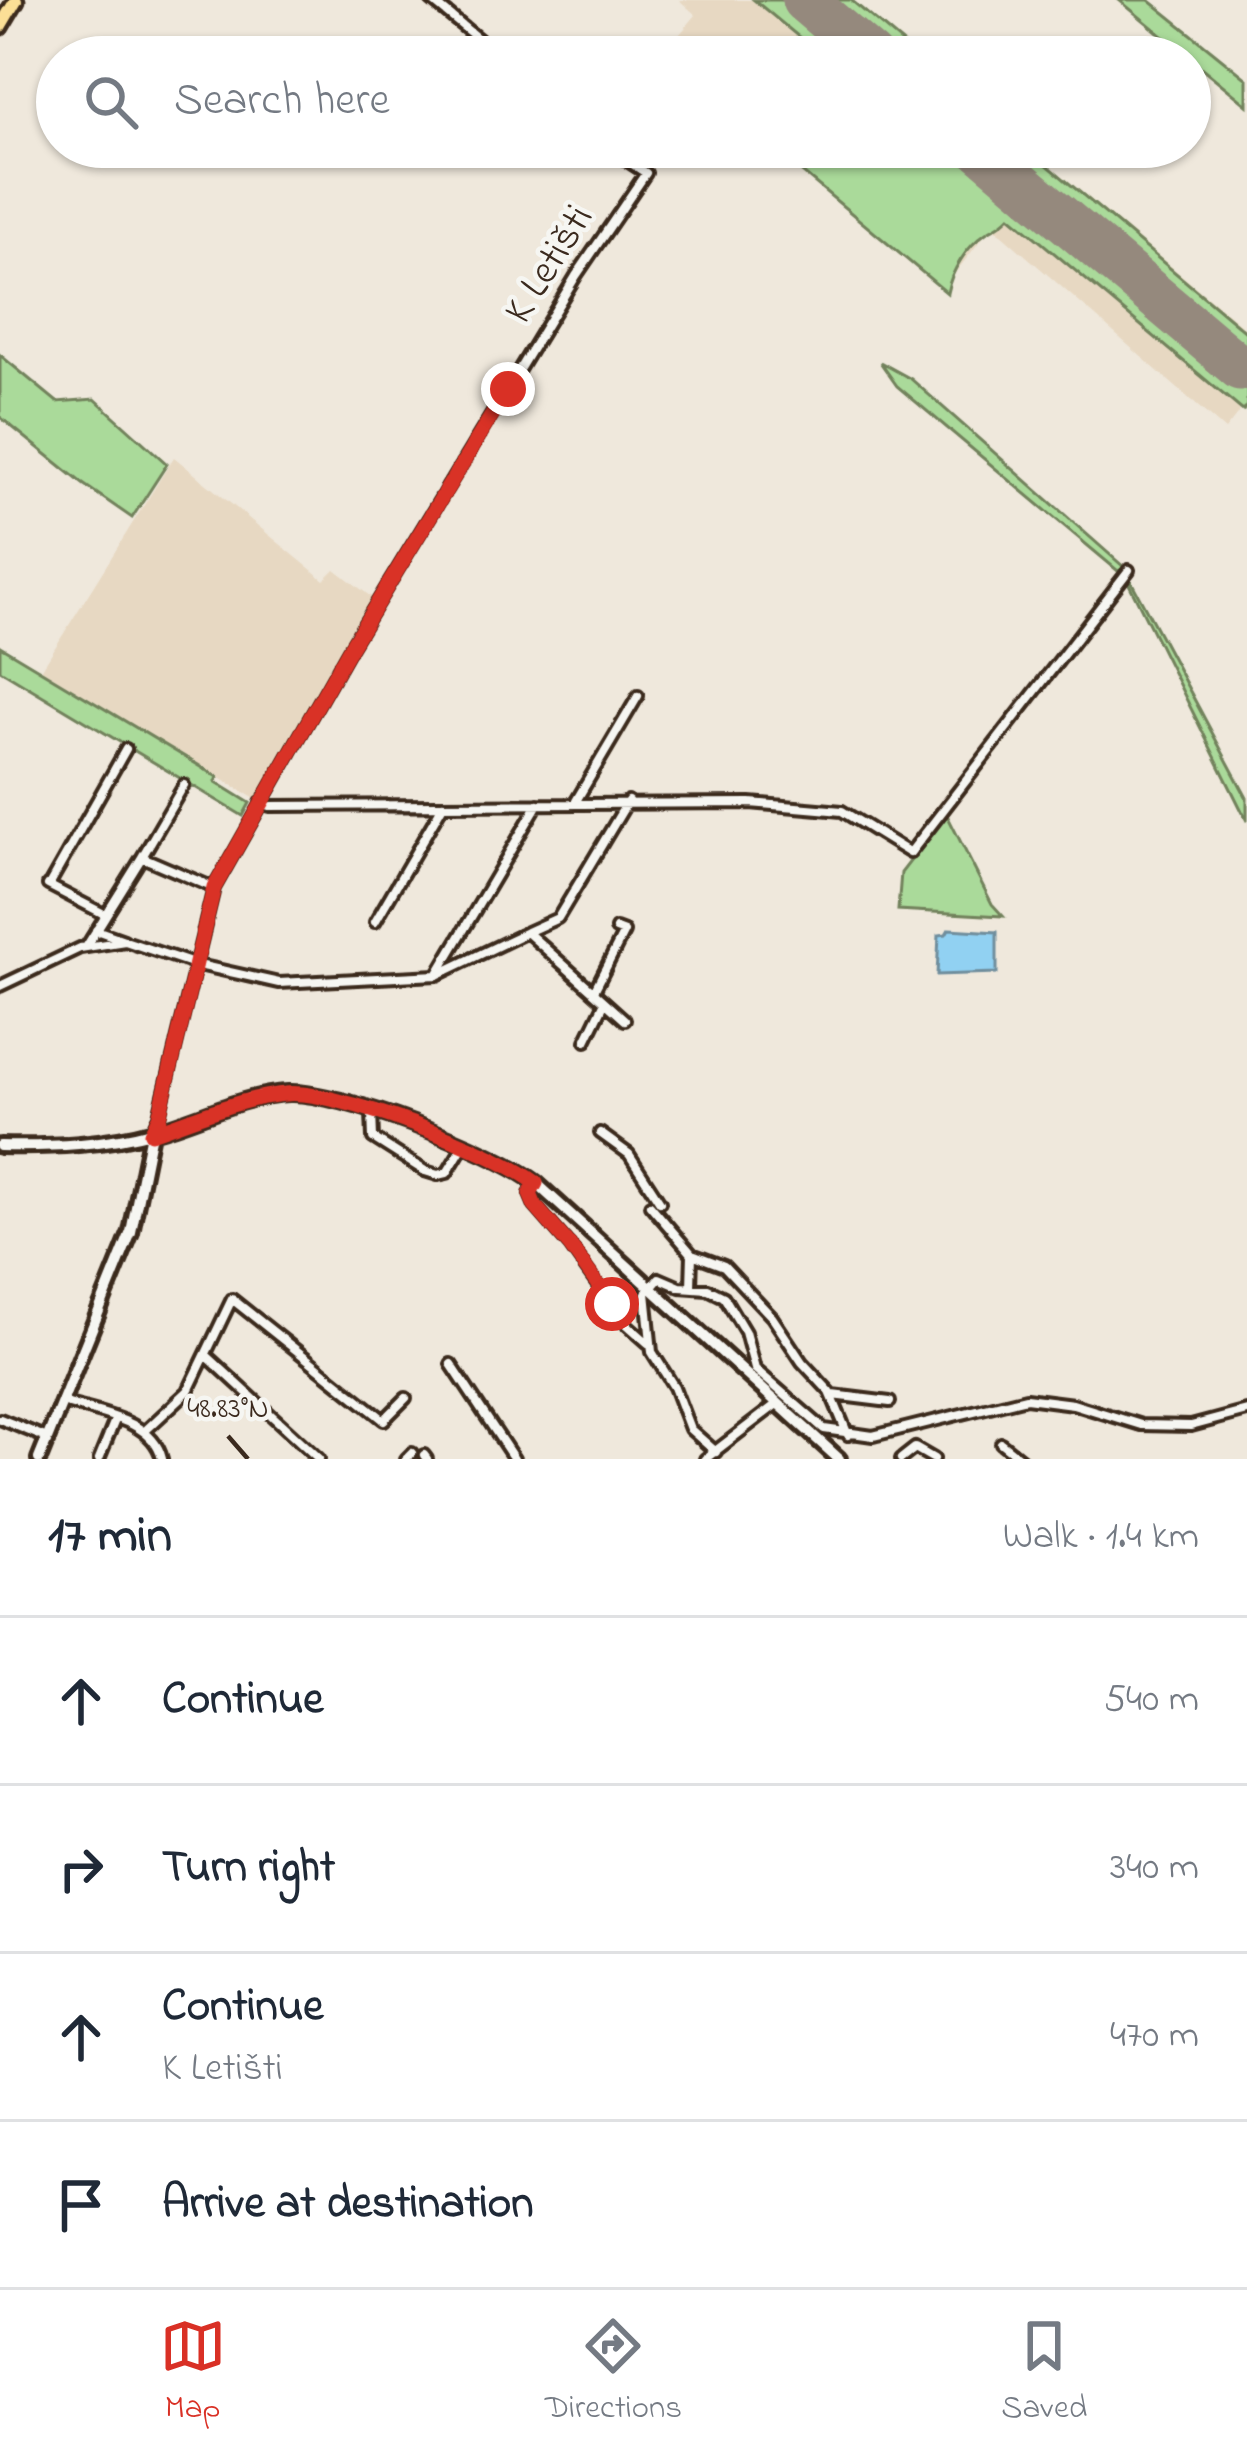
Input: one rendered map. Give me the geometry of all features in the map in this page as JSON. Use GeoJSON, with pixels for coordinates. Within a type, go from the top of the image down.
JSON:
{"type":"FeatureCollection","features":[{"type":"Feature","properties":{"kind":"main road"},"geometry":{"type":"LineString","coordinates":[[0,26],[16,0]]}},
{"type":"Feature","properties":{"kind":"main road"},"geometry":{"type":"LineString","coordinates":[[0,1146],[67,1145],[151,1133],[288,1093],[321,1097],[465,1144],[497,1157],[536,1183],[751,1372],[839,1459]]}},
{"type":"Feature","properties":{"kind":"main road"},"geometry":{"type":"LineString","coordinates":[[39,1459],[131,1232],[151,1133]]}},
{"type":"Feature","properties":{"kind":"street"},"geometry":{"type":"LineString","coordinates":[[431,0],[475,36]]}},
{"type":"Feature","properties":{"kind":"street","name":"K Letišti"},"geometry":{"type":"LineString","coordinates":[[260,803],[576,276],[646,173],[638,168]]}},
{"type":"Feature","properties":{"kind":"street"},"geometry":{"type":"LineString","coordinates":[[151,1133],[159,1117],[214,888],[260,803],[750,803],[842,811],[910,853],[1129,570]]}},
{"type":"Feature","properties":{"kind":"street"},"geometry":{"type":"LineString","coordinates":[[575,802],[638,696]]}},
{"type":"Feature","properties":{"kind":"street"},"geometry":{"type":"LineString","coordinates":[[106,915],[46,884],[126,749]]}},
{"type":"Feature","properties":{"kind":"street"},"geometry":{"type":"LineString","coordinates":[[86,947],[184,784]]}},
{"type":"Feature","properties":{"kind":"street"},"geometry":{"type":"LineString","coordinates":[[96,930],[194,964],[279,983],[437,975],[558,918],[628,801]]}},
{"type":"Feature","properties":{"kind":"street"},"geometry":{"type":"LineString","coordinates":[[437,975],[539,802]]}},
{"type":"Feature","properties":{"kind":"street"},"geometry":{"type":"LineString","coordinates":[[375,922],[444,804]]}},
{"type":"Feature","properties":{"kind":"street"},"geometry":{"type":"LineString","coordinates":[[142,857],[214,888]]}},
{"type":"Feature","properties":{"kind":"street"},"geometry":{"type":"LineString","coordinates":[[594,991],[624,932],[616,929]]}},
{"type":"Feature","properties":{"kind":"street"},"geometry":{"type":"LineString","coordinates":[[527,932],[625,1019]]}},
{"type":"Feature","properties":{"kind":"street"},"geometry":{"type":"LineString","coordinates":[[0,986],[86,947],[125,940]]}},
{"type":"Feature","properties":{"kind":"street"},"geometry":{"type":"LineString","coordinates":[[586,1041],[604,1001]]}},
{"type":"Feature","properties":{"kind":"street"},"geometry":{"type":"LineString","coordinates":[[372,1113],[373,1138],[433,1174],[447,1173],[465,1144]]}},
{"type":"Feature","properties":{"kind":"street"},"geometry":{"type":"LineString","coordinates":[[600,1133],[628,1154],[655,1204],[692,1255],[724,1266],[772,1317],[832,1395],[848,1435]]}},
{"type":"Feature","properties":{"kind":"street"},"geometry":{"type":"LineString","coordinates":[[536,1183],[530,1194],[535,1206],[603,1288],[622,1321],[650,1344],[690,1429],[716,1452]]}},
{"type":"Feature","properties":{"kind":"street"},"geometry":{"type":"LineString","coordinates":[[691,1287],[692,1255]]}},
{"type":"Feature","properties":{"kind":"street"},"geometry":{"type":"LineString","coordinates":[[650,1344],[648,1286],[658,1278],[708,1289],[724,1298],[745,1332],[751,1372],[824,1429],[848,1435],[881,1434],[1026,1398],[1072,1404],[1141,1425],[1191,1426],[1247,1411]]}},
{"type":"Feature","properties":{"kind":"street"},"geometry":{"type":"LineString","coordinates":[[146,1430],[188,1391],[232,1299],[384,1420],[406,1398]]}},
{"type":"Feature","properties":{"kind":"street"},"geometry":{"type":"LineString","coordinates":[[207,1356],[320,1459]]}},
{"type":"Feature","properties":{"kind":"street"},"geometry":{"type":"LineString","coordinates":[[451,1364],[514,1459]]}},
{"type":"Feature","properties":{"kind":"street"},"geometry":{"type":"LineString","coordinates":[[832,1395],[890,1402]]}},
{"type":"Feature","properties":{"kind":"street"},"geometry":{"type":"LineString","coordinates":[[62,1402],[146,1430],[162,1459]]}},
{"type":"Feature","properties":{"kind":"street"},"geometry":{"type":"LineString","coordinates":[[705,1459],[778,1403]]}},
{"type":"Feature","properties":{"kind":"street"},"geometry":{"type":"LineString","coordinates":[[0,1419],[47,1438]]}},
{"type":"Feature","properties":{"kind":"street"},"geometry":{"type":"LineString","coordinates":[[99,1459],[115,1420]]}},
{"type":"Feature","properties":{"kind":"street"},"geometry":{"type":"LineString","coordinates":[[1001,1443],[1021,1459]]}},
{"type":"Feature","properties":{"kind":"street"},"geometry":{"type":"LineString","coordinates":[[901,1459],[915,1448],[934,1459]]}},
{"type":"Feature","properties":{"kind":"shaded area"},"geometry":{"type":"Polygon","coordinates":[[[679,0],[853,0],[896,36],[678,36],[696,15],[679,0]]]}},
{"type":"Feature","properties":{"kind":"shaded area"},"geometry":{"type":"Polygon","coordinates":[[[799,168],[1053,168],[1247,330],[1247,402],[1225,430],[992,226],[944,287],[799,168]]]}},
{"type":"Feature","properties":{"kind":"shaded area"},"geometry":{"type":"Polygon","coordinates":[[[174,457],[324,580],[335,569],[375,600],[257,800],[41,670],[174,457]]]}},
{"type":"Feature","properties":{"kind":"green space"},"geometry":{"type":"Polygon","coordinates":[[[754,0],[851,0],[894,36],[798,36],[754,0]]]}},
{"type":"Feature","properties":{"kind":"green space"},"geometry":{"type":"Polygon","coordinates":[[[1119,0],[1149,0],[1194,36],[1163,36],[1119,0]]]}},
{"type":"Feature","properties":{"kind":"green space"},"geometry":{"type":"Polygon","coordinates":[[[1211,50],[1247,79],[1247,105],[1211,75],[1211,50]]]}},
{"type":"Feature","properties":{"kind":"green space"},"geometry":{"type":"Polygon","coordinates":[[[797,168],[1051,168],[1247,333],[1247,405],[1243,411],[1010,216],[966,252],[947,293],[797,168]]]}},
{"type":"Feature","properties":{"kind":"green space"},"geometry":{"type":"Polygon","coordinates":[[[0,355],[57,402],[95,399],[167,464],[132,518],[0,417],[0,355]]]}},
{"type":"Feature","properties":{"kind":"green space"},"geometry":{"type":"Polygon","coordinates":[[[880,362],[911,379],[1125,568],[1118,571],[897,386],[880,362]]]}},
{"type":"Feature","properties":{"kind":"green space"},"geometry":{"type":"Polygon","coordinates":[[[1128,582],[1247,798],[1247,821],[1128,582]]]}},
{"type":"Feature","properties":{"kind":"green space"},"geometry":{"type":"Polygon","coordinates":[[[0,646],[218,777],[216,782],[250,803],[243,816],[0,670],[0,646]]]}},
{"type":"Feature","properties":{"kind":"green space"},"geometry":{"type":"Polygon","coordinates":[[[963,793],[947,815],[992,904],[1003,916],[898,910],[901,873],[963,793]]]}},
{"type":"Feature","properties":{"kind":"water"},"geometry":{"type":"Polygon","coordinates":[[[949,929],[997,932],[997,973],[937,975],[939,935],[949,929]]]}},
{"type":"Feature","properties":{"kind":"runway"},"geometry":{"type":"LineString","coordinates":[[804,0],[846,36]]}},
{"type":"Feature","properties":{"kind":"runway"},"geometry":{"type":"LineString","coordinates":[[1003,168],[1240,368]]}},
{"type":"Feature","properties":{"kind":"route"},"geometry":{"type":"LineString","coordinates":[[508,389],[348,651],[214,888],[159,1117],[151,1133],[288,1093],[321,1097],[482,1150],[536,1183],[530,1194],[535,1206],[612,1304]]}}]}
